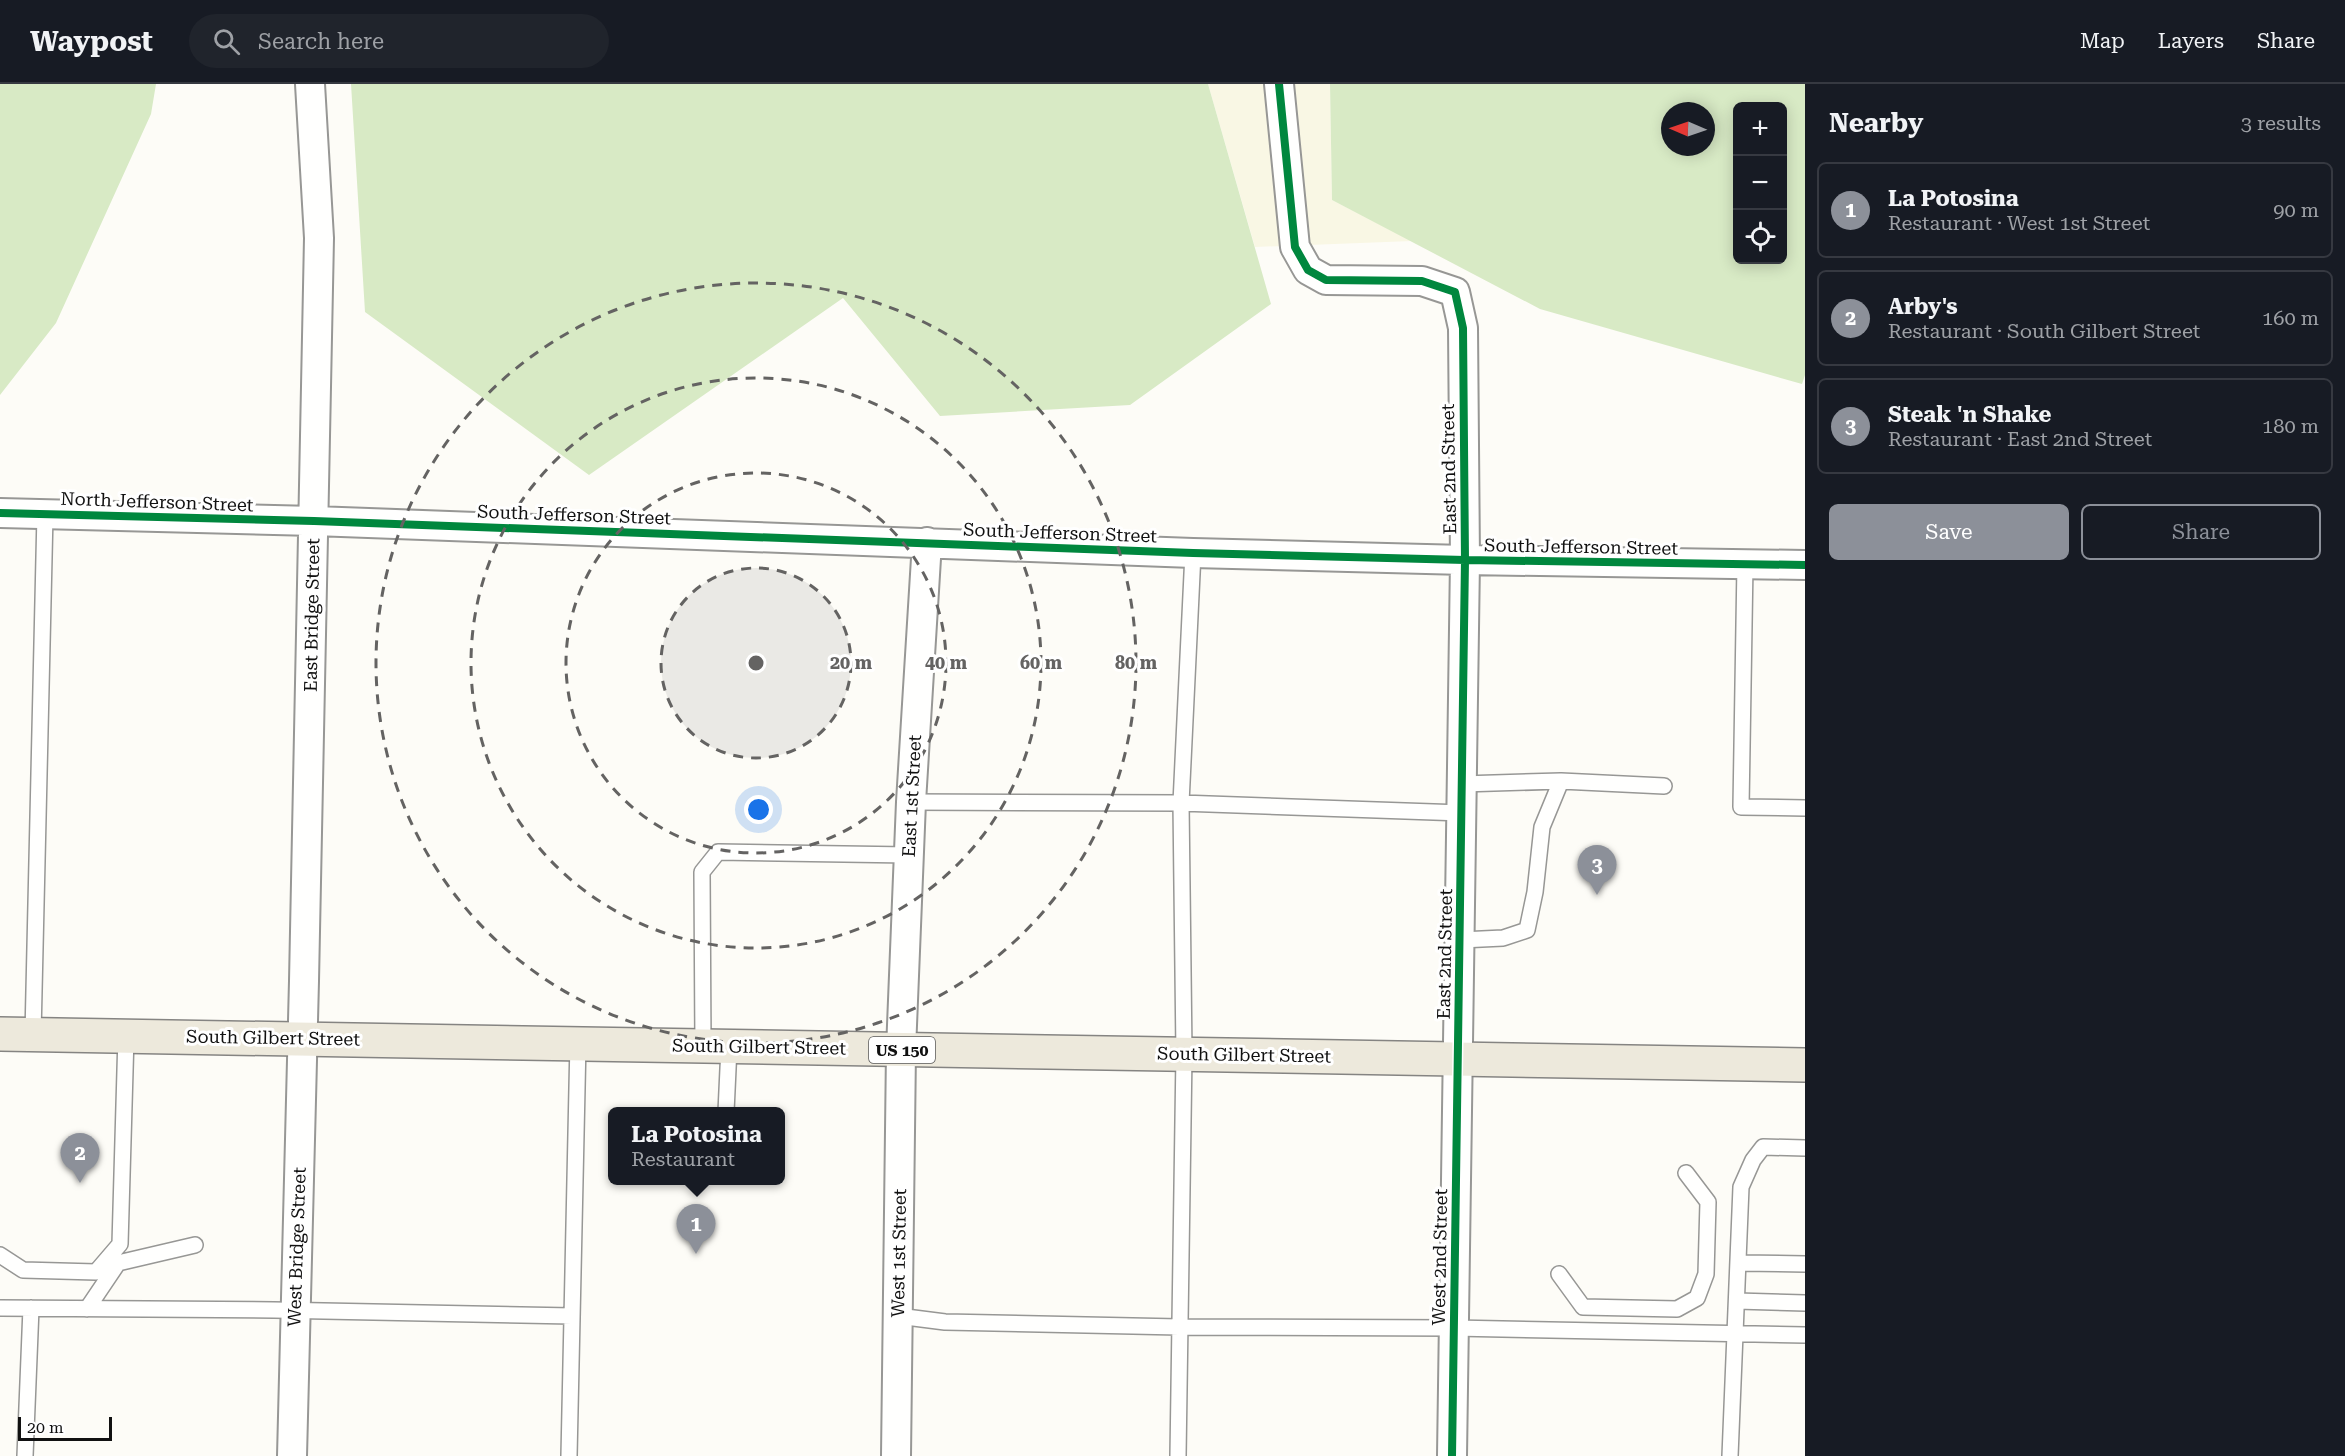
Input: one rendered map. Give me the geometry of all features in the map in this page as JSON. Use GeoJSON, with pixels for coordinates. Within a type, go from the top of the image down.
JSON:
{"type":"FeatureCollection","features":[{"type":"Feature","properties":{"kind":"main road","name":"South Gilbert Street"},"geometry":{"type":"LineString","coordinates":[[0,1034],[578,1042],[716,1047],[1805,1065]]}},
{"type":"Feature","properties":{"kind":"street","name":"East Bridge Street"},"geometry":{"type":"LineString","coordinates":[[303,1038],[319,238],[310,84]]}},
{"type":"Feature","properties":{"kind":"street","name":"East 2nd Street"},"geometry":{"type":"LineString","coordinates":[[1278,84],[1295,247],[1308,270],[1326,280],[1422,281],[1455,292],[1463,328],[1465,560],[1458,1059]]}},
{"type":"Feature","properties":{"kind":"street","name":"North Jefferson Street"},"geometry":{"type":"LineString","coordinates":[[0,513],[314,521]]}},
{"type":"Feature","properties":{"kind":"street","name":"South Jefferson Street"},"geometry":{"type":"LineString","coordinates":[[314,521],[1193,553],[1805,565]]}},
{"type":"Feature","properties":{"kind":"street","name":"East 1st Street"},"geometry":{"type":"LineString","coordinates":[[902,1050],[911,802],[927,542]]}},
{"type":"Feature","properties":{"kind":"street","name":"West Bridge Street"},"geometry":{"type":"LineString","coordinates":[[292,1456],[303,1038]]}},
{"type":"Feature","properties":{"kind":"street","name":"West 1st Street"},"geometry":{"type":"LineString","coordinates":[[896,1456],[902,1050]]}},
{"type":"Feature","properties":{"kind":"street","name":"West 2nd Street"},"geometry":{"type":"LineString","coordinates":[[1452,1456],[1458,1059]]}},
{"type":"Feature","properties":{"kind":"lane"},"geometry":{"type":"LineString","coordinates":[[33,1034],[45,514]]}},
{"type":"Feature","properties":{"kind":"lane"},"geometry":{"type":"LineString","coordinates":[[1178,1456],[1184,1054],[1181,803],[1193,553]]}},
{"type":"Feature","properties":{"kind":"lane"},"geometry":{"type":"LineString","coordinates":[[1745,564],[1741,807],[1805,808]]}},
{"type":"Feature","properties":{"kind":"lane"},"geometry":{"type":"LineString","coordinates":[[1462,784],[1561,781],[1664,786]]}},
{"type":"Feature","properties":{"kind":"lane"},"geometry":{"type":"LineString","coordinates":[[1461,940],[1503,938],[1527,930],[1535,892],[1542,826],[1561,781]]}},
{"type":"Feature","properties":{"kind":"lane"},"geometry":{"type":"LineString","coordinates":[[911,802],[1181,803],[1462,813]]}},
{"type":"Feature","properties":{"kind":"lane"},"geometry":{"type":"LineString","coordinates":[[725,1107],[716,1047],[702,872],[718,852],[909,855]]}},
{"type":"Feature","properties":{"kind":"lane"},"geometry":{"type":"LineString","coordinates":[[0,1255],[23,1270],[96,1272],[120,1244],[126,1036]]}},
{"type":"Feature","properties":{"kind":"lane"},"geometry":{"type":"LineString","coordinates":[[569,1456],[578,1042]]}},
{"type":"Feature","properties":{"kind":"lane"},"geometry":{"type":"LineString","coordinates":[[1730,1456],[1741,1187],[1753,1160],[1763,1147],[1805,1148]]}},
{"type":"Feature","properties":{"kind":"lane"},"geometry":{"type":"LineString","coordinates":[[1559,1275],[1583,1307],[1677,1309],[1697,1298],[1706,1274],[1708,1202],[1686,1173]]}},
{"type":"Feature","properties":{"kind":"lane"},"geometry":{"type":"LineString","coordinates":[[87,1309],[118,1263],[195,1245]]}},
{"type":"Feature","properties":{"kind":"lane"},"geometry":{"type":"LineString","coordinates":[[1738,1263],[1805,1264]]}},
{"type":"Feature","properties":{"kind":"lane"},"geometry":{"type":"LineString","coordinates":[[1737,1301],[1805,1303]]}},
{"type":"Feature","properties":{"kind":"lane"},"geometry":{"type":"LineString","coordinates":[[0,1308],[295,1310],[572,1316]]}},
{"type":"Feature","properties":{"kind":"lane"},"geometry":{"type":"LineString","coordinates":[[24,1456],[31,1308]]}},
{"type":"Feature","properties":{"kind":"lane"},"geometry":{"type":"LineString","coordinates":[[898,1316],[945,1322],[1179,1327],[1454,1328],[1805,1335]]}},
{"type":"Feature","properties":{"kind":"shaded area"},"geometry":{"type":"Polygon","coordinates":[[[1208,84],[1330,84],[1332,200],[1412,241],[1255,247],[1208,84]]]}},
{"type":"Feature","properties":{"kind":"green space"},"geometry":{"type":"Polygon","coordinates":[[[0,84],[156,84],[151,114],[56,323],[0,395],[0,84]]]}},
{"type":"Feature","properties":{"kind":"green space"},"geometry":{"type":"Polygon","coordinates":[[[351,84],[1208,84],[1271,304],[1130,405],[940,416],[843,298],[589,475],[365,312],[351,84]]]}},
{"type":"Feature","properties":{"kind":"green space"},"geometry":{"type":"Polygon","coordinates":[[[1330,84],[1805,84],[1805,375],[1802,384],[1540,309],[1332,200],[1330,84]]]}},
{"type":"Feature","properties":{"kind":"cycle path"},"geometry":{"type":"LineString","coordinates":[[1279,84],[1295,247],[1308,270],[1326,280],[1422,281],[1455,292],[1463,328],[1465,560],[1452,1456]]}},
{"type":"Feature","properties":{"kind":"cycle path"},"geometry":{"type":"LineString","coordinates":[[0,513],[314,521],[1193,553],[1805,565]]}},
{"type":"Feature","properties":{"kind":"place","name":"Steak 'n Shake"},"geometry":{"type":"Point","coordinates":[1597,895]}},
{"type":"Feature","properties":{"kind":"place","name":"Arby's"},"geometry":{"type":"Point","coordinates":[80,1183]}},
{"type":"Feature","properties":{"kind":"place","name":"La Potosina"},"geometry":{"type":"Point","coordinates":[696,1254]}}]}
